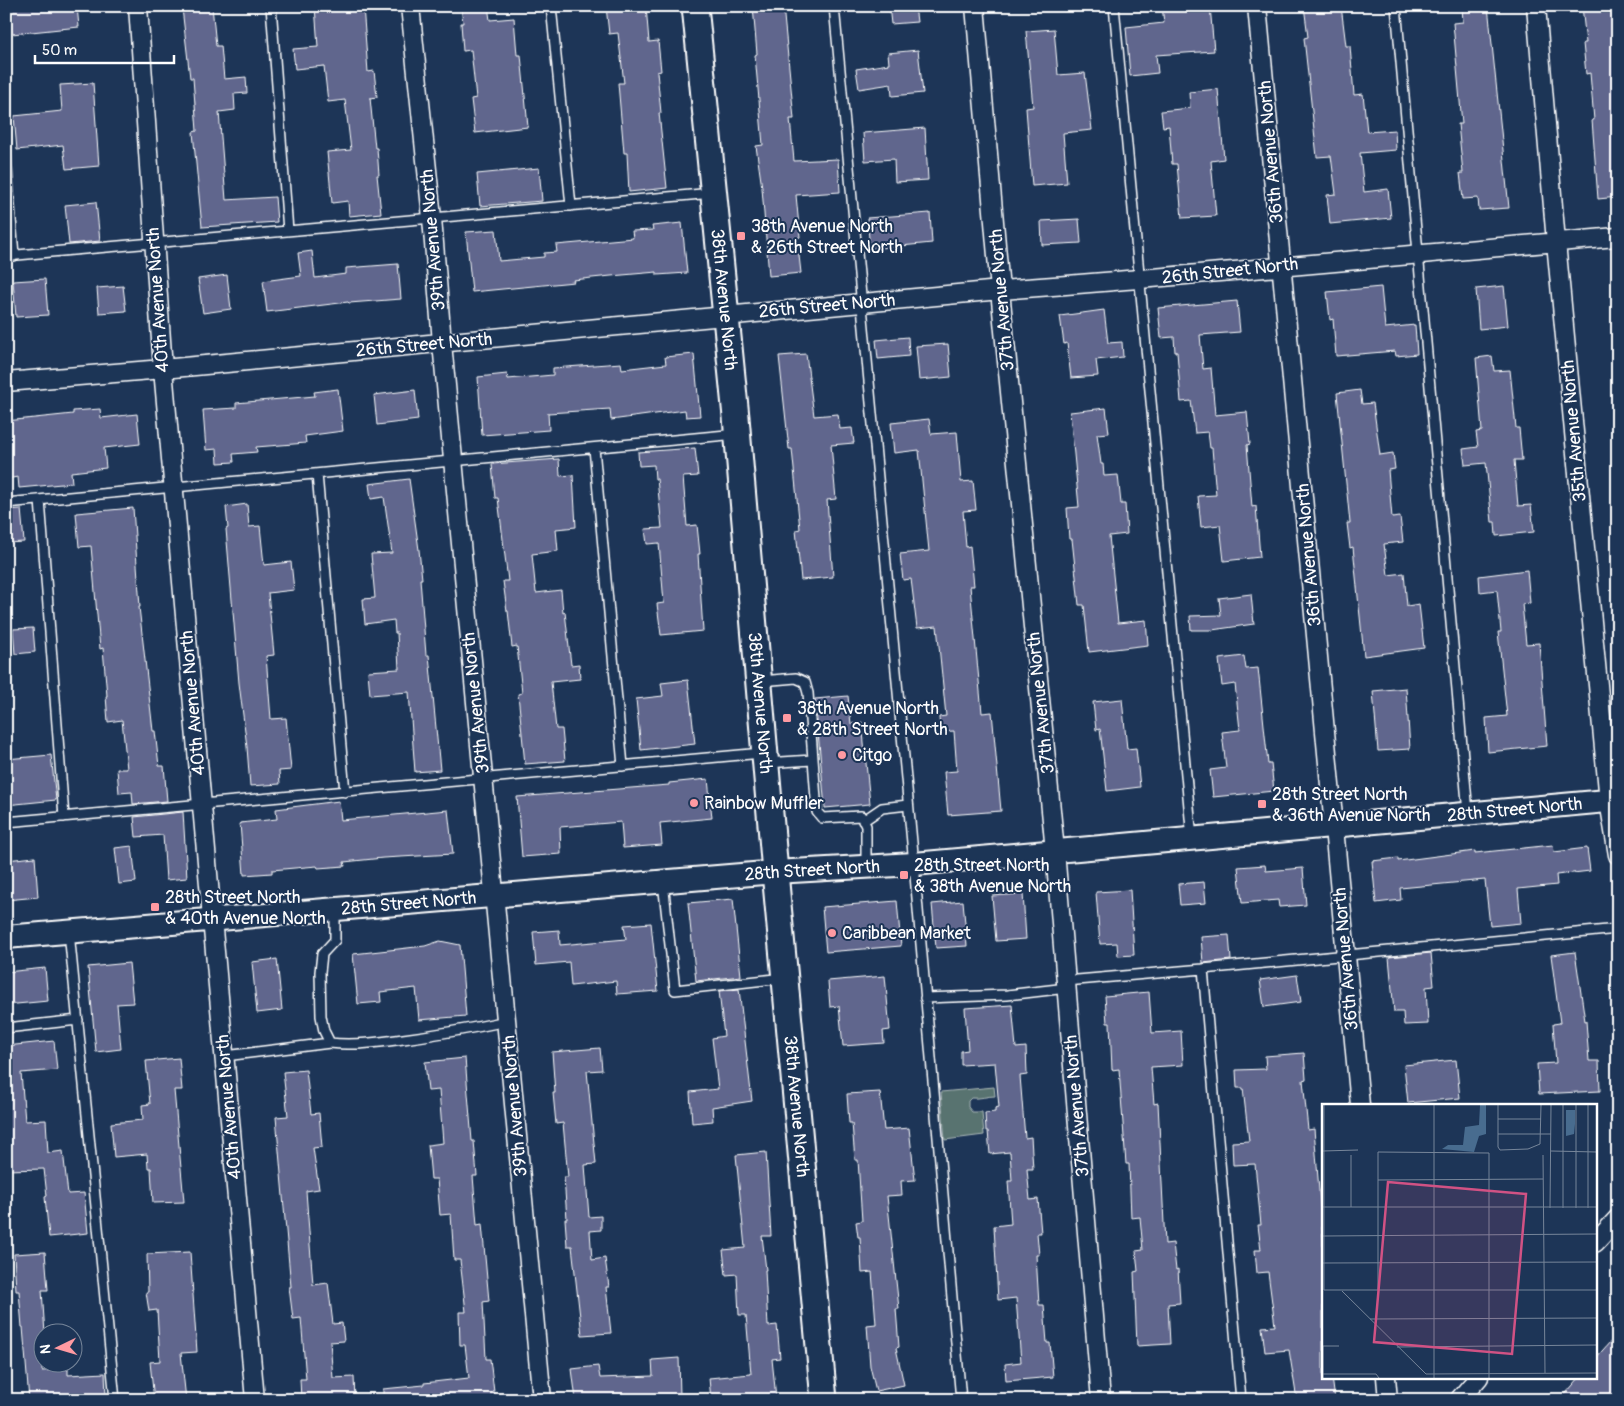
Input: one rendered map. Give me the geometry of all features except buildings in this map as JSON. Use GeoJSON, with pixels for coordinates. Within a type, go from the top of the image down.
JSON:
{"type":"FeatureCollection","features":[{"type":"Feature","properties":{"kind":"main road","name":"38th Avenue North"},"geometry":{"type":"LineString","coordinates":[[695,6],[737,434],[824,1400]]}},
{"type":"Feature","properties":{"kind":"street","name":"40th Avenue North"},"geometry":{"type":"LineString","coordinates":[[138,6],[163,369],[255,1400]]}},
{"type":"Feature","properties":{"kind":"street","name":"39th Avenue North"},"geometry":{"type":"LineString","coordinates":[[410,6],[432,218],[453,462],[542,1400]]}},
{"type":"Feature","properties":{"kind":"street","name":"37th Avenue North"},"geometry":{"type":"LineString","coordinates":[[975,6],[1000,290],[1067,984],[1101,1400]]}},
{"type":"Feature","properties":{"kind":"street","name":"36th Avenue North"},"geometry":{"type":"LineString","coordinates":[[1257,6],[1360,1104]]}},
{"type":"Feature","properties":{"kind":"street","name":"35th Avenue North"},"geometry":{"type":"LineString","coordinates":[[1536,6],[1556,242],[1618,855]]}},
{"type":"Feature","properties":{"kind":"street","name":"26th Street North"},"geometry":{"type":"LineString","coordinates":[[6,382],[163,369],[1000,290],[1140,280],[1419,253],[1618,237]]}},
{"type":"Feature","properties":{"kind":"street","name":"28th Street North"},"geometry":{"type":"LineString","coordinates":[[6,936],[775,872],[914,864],[1614,801]]}},
{"type":"Feature","properties":{"kind":"street"},"geometry":{"type":"LineString","coordinates":[[1596,1242],[1618,1218]]}},
{"type":"Feature","properties":{"kind":"street"},"geometry":{"type":"LineString","coordinates":[[1386,1378],[1388,1400]]}},
{"type":"Feature","properties":{"kind":"street"},"geometry":{"type":"LineString","coordinates":[[1459,1400],[1477,1378]]}},
{"type":"Feature","properties":{"kind":"lane"},"geometry":{"type":"LineString","coordinates":[[271,6],[288,231]]}},
{"type":"Feature","properties":{"kind":"lane"},"geometry":{"type":"LineString","coordinates":[[552,6],[571,206]]}},
{"type":"Feature","properties":{"kind":"lane"},"geometry":{"type":"LineString","coordinates":[[834,6],[914,864],[961,1400]]}},
{"type":"Feature","properties":{"kind":"lane"},"geometry":{"type":"LineString","coordinates":[[1114,6],[1192,839]]}},
{"type":"Feature","properties":{"kind":"lane"},"geometry":{"type":"LineString","coordinates":[[1396,6],[1468,814]]}},
{"type":"Feature","properties":{"kind":"lane"},"geometry":{"type":"LineString","coordinates":[[6,154],[10,256],[714,193]]}},
{"type":"Feature","properties":{"kind":"lane"},"geometry":{"type":"LineString","coordinates":[[6,503],[737,434]]}},
{"type":"Feature","properties":{"kind":"lane"},"geometry":{"type":"LineString","coordinates":[[594,448],[623,766]]}},
{"type":"Feature","properties":{"kind":"lane"},"geometry":{"type":"LineString","coordinates":[[317,474],[345,792]]}},
{"type":"Feature","properties":{"kind":"lane"},"geometry":{"type":"LineString","coordinates":[[40,500],[64,817]]}},
{"type":"Feature","properties":{"kind":"lane"},"geometry":{"type":"LineString","coordinates":[[759,681],[796,678],[805,682],[808,693],[817,812],[822,818],[861,816],[866,826],[866,867]]}},
{"type":"Feature","properties":{"kind":"lane"},"geometry":{"type":"LineString","coordinates":[[6,822],[623,766],[766,758],[812,760]]}},
{"type":"Feature","properties":{"kind":"lane"},"geometry":{"type":"LineString","coordinates":[[863,821],[882,808],[908,805]]}},
{"type":"Feature","properties":{"kind":"lane"},"geometry":{"type":"LineString","coordinates":[[664,881],[674,990],[785,978]]}},
{"type":"Feature","properties":{"kind":"lane"},"geometry":{"type":"LineString","coordinates":[[330,1043],[324,1031],[321,1016],[320,972],[322,954],[335,940],[335,909]]}},
{"type":"Feature","properties":{"kind":"lane"},"geometry":{"type":"LineString","coordinates":[[925,998],[1007,995],[1067,984],[1203,969],[1618,929]]}},
{"type":"Feature","properties":{"kind":"lane"},"geometry":{"type":"LineString","coordinates":[[69,931],[115,1400]]}},
{"type":"Feature","properties":{"kind":"lane"},"geometry":{"type":"LineString","coordinates":[[1203,969],[1241,1400]]}},
{"type":"Feature","properties":{"kind":"lane"},"geometry":{"type":"LineString","coordinates":[[6,1028],[78,1020]]}},
{"type":"Feature","properties":{"kind":"lane"},"geometry":{"type":"LineString","coordinates":[[225,1056],[330,1043],[342,1045],[395,1040],[456,1032],[507,1021]]}},
{"type":"Feature","properties":{"kind":"green space"},"geometry":{"type":"Polygon","coordinates":[[[994,1087],[995,1096],[971,1098],[968,1101],[968,1107],[972,1112],[982,1112],[984,1135],[945,1140],[941,1092],[994,1087]]]}},
{"type":"Feature","properties":{"kind":"place","name":"38th Avenue North & 26th Street North"},"geometry":{"type":"Point","coordinates":[741,236]}},
{"type":"Feature","properties":{"kind":"place","name":"38th Avenue North & 28th Street North"},"geometry":{"type":"Point","coordinates":[787,718]}},
{"type":"Feature","properties":{"kind":"place","name":"Citgo"},"geometry":{"type":"Point","coordinates":[842,755]}},
{"type":"Feature","properties":{"kind":"place","name":"Rainbow Muffler"},"geometry":{"type":"Point","coordinates":[694,803]}},
{"type":"Feature","properties":{"kind":"place","name":"28th Street North & 36th Avenue North"},"geometry":{"type":"Point","coordinates":[1262,804]}},
{"type":"Feature","properties":{"kind":"place","name":"28th Street North & 38th Avenue North"},"geometry":{"type":"Point","coordinates":[904,875]}},
{"type":"Feature","properties":{"kind":"place","name":"28th Street North & 40th Avenue North"},"geometry":{"type":"Point","coordinates":[155,907]}},
{"type":"Feature","properties":{"kind":"place","name":"Caribbean Market"},"geometry":{"type":"Point","coordinates":[832,933]}}]}
